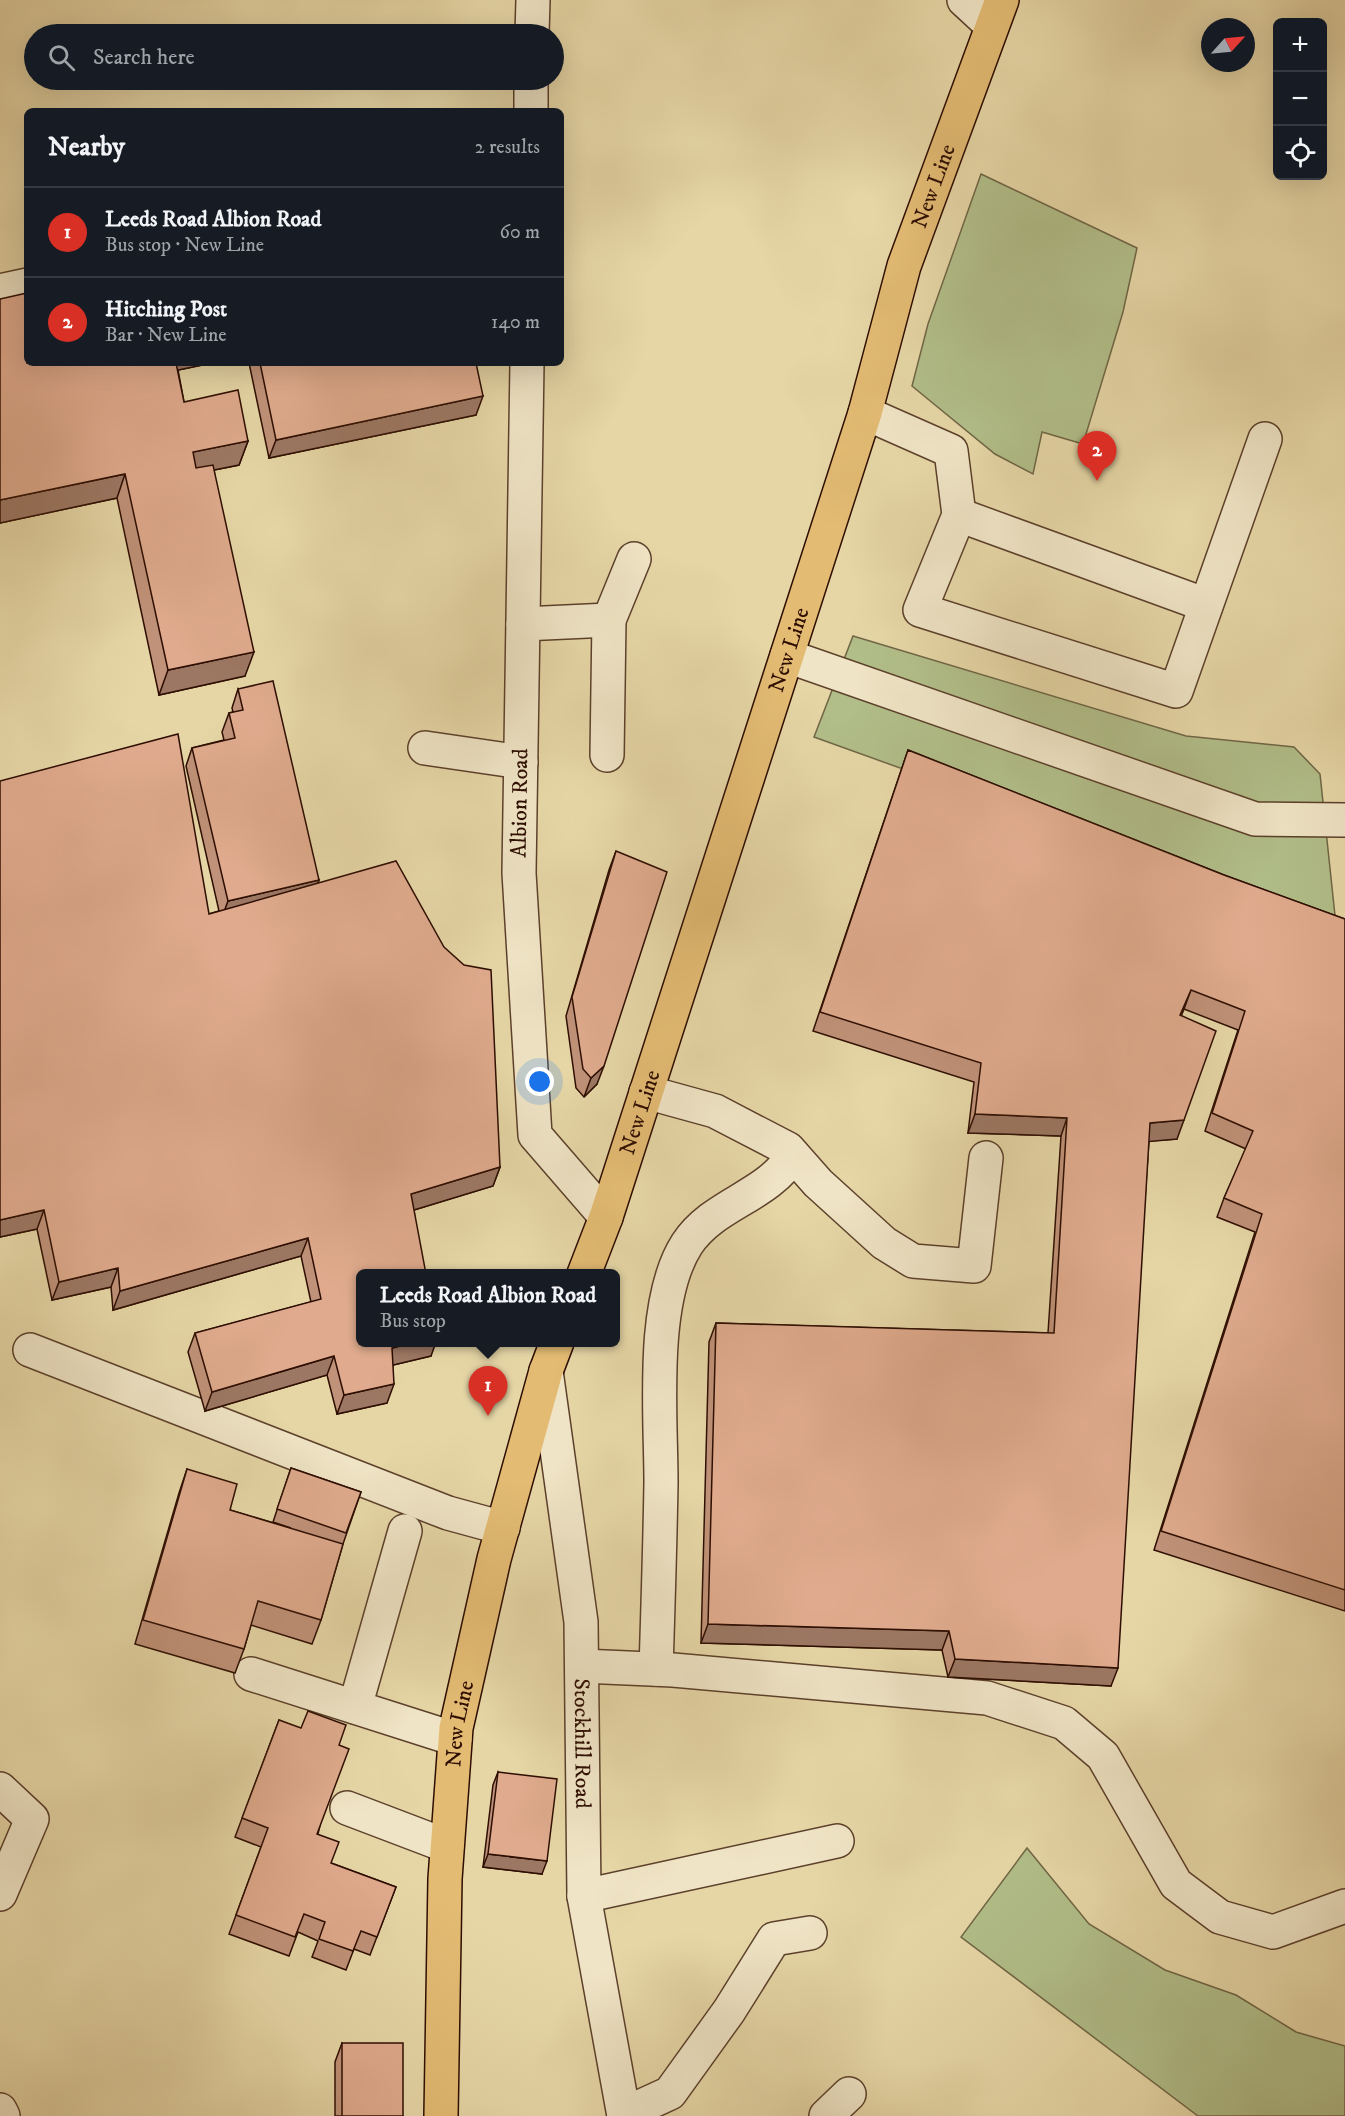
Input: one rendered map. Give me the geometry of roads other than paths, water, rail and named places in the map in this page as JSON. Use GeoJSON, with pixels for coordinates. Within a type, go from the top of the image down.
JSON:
{"type":"FeatureCollection","features":[{"type":"Feature","properties":{"kind":"main road","name":"New Line"},"geometry":{"type":"LineString","coordinates":[[586,1269],[606,1217],[865,412],[904,266],[996,12]]}},
{"type":"Feature","properties":{"kind":"main road","name":"New Line"},"geometry":{"type":"LineString","coordinates":[[441,2116],[447,1846],[456,1739],[503,1528],[552,1357]]}},
{"type":"Feature","properties":{"kind":"street"},"geometry":{"type":"LineString","coordinates":[[532,24],[533,0]]}},
{"type":"Feature","properties":{"kind":"street"},"geometry":{"type":"LineString","coordinates":[[964,0],[996,12]]}},
{"type":"Feature","properties":{"kind":"street"},"geometry":{"type":"LineString","coordinates":[[531,90],[531,108]]}},
{"type":"Feature","properties":{"kind":"street"},"geometry":{"type":"LineString","coordinates":[[0,291],[24,286]]}},
{"type":"Feature","properties":{"kind":"street","name":"Albion Road"},"geometry":{"type":"LineString","coordinates":[[527,366],[519,873],[535,1135],[606,1217]]}},
{"type":"Feature","properties":{"kind":"street"},"geometry":{"type":"LineString","coordinates":[[865,412],[951,451],[959,515],[920,610],[1176,691],[1265,439]]}},
{"type":"Feature","properties":{"kind":"street"},"geometry":{"type":"LineString","coordinates":[[959,515],[1206,605]]}},
{"type":"Feature","properties":{"kind":"street"},"geometry":{"type":"LineString","coordinates":[[607,755],[609,620],[634,559]]}},
{"type":"Feature","properties":{"kind":"street"},"geometry":{"type":"LineString","coordinates":[[523,624],[609,620]]}},
{"type":"Feature","properties":{"kind":"street"},"geometry":{"type":"LineString","coordinates":[[787,656],[1255,819],[1345,820]]}},
{"type":"Feature","properties":{"kind":"street"},"geometry":{"type":"LineString","coordinates":[[425,748],[521,762]]}},
{"type":"Feature","properties":{"kind":"street"},"geometry":{"type":"LineString","coordinates":[[646,1092],[715,1111],[762,1133],[794,1155],[818,1183],[884,1244],[913,1261],[974,1266],[986,1158]]}},
{"type":"Feature","properties":{"kind":"street"},"geometry":{"type":"LineString","coordinates":[[656,1669],[662,1343],[670,1283],[686,1246],[697,1231],[714,1214],[775,1179],[794,1155]]}},
{"type":"Feature","properties":{"kind":"street"},"geometry":{"type":"LineString","coordinates":[[30,1350],[448,1513],[503,1528]]}},
{"type":"Feature","properties":{"kind":"street","name":"Stockhill Road"},"geometry":{"type":"LineString","coordinates":[[552,1357],[582,1622],[584,1896],[624,2115]]}},
{"type":"Feature","properties":{"kind":"street"},"geometry":{"type":"LineString","coordinates":[[355,1707],[405,1531]]}},
{"type":"Feature","properties":{"kind":"street"},"geometry":{"type":"LineString","coordinates":[[582,1666],[656,1669],[987,1698],[1064,1723],[1103,1756],[1176,1884],[1220,1917],[1273,1932],[1345,1906]]}},
{"type":"Feature","properties":{"kind":"street"},"geometry":{"type":"LineString","coordinates":[[251,1674],[456,1739]]}},
{"type":"Feature","properties":{"kind":"street"},"geometry":{"type":"LineString","coordinates":[[0,1789],[33,1819],[0,1894]]}},
{"type":"Feature","properties":{"kind":"street"},"geometry":{"type":"LineString","coordinates":[[347,1808],[447,1846]]}},
{"type":"Feature","properties":{"kind":"street"},"geometry":{"type":"LineString","coordinates":[[584,1896],[837,1841]]}},
{"type":"Feature","properties":{"kind":"street"},"geometry":{"type":"LineString","coordinates":[[624,2115],[670,2093],[729,2011],[774,1939],[810,1933]]}},
{"type":"Feature","properties":{"kind":"street"},"geometry":{"type":"LineString","coordinates":[[0,2110],[3,2116]]}},
{"type":"Feature","properties":{"kind":"place","name":"Hitching Post"},"geometry":{"type":"Point","coordinates":[1097,481]}},
{"type":"Feature","properties":{"kind":"place","name":"Leeds Road Albion Road"},"geometry":{"type":"Point","coordinates":[488,1416]}}]}
